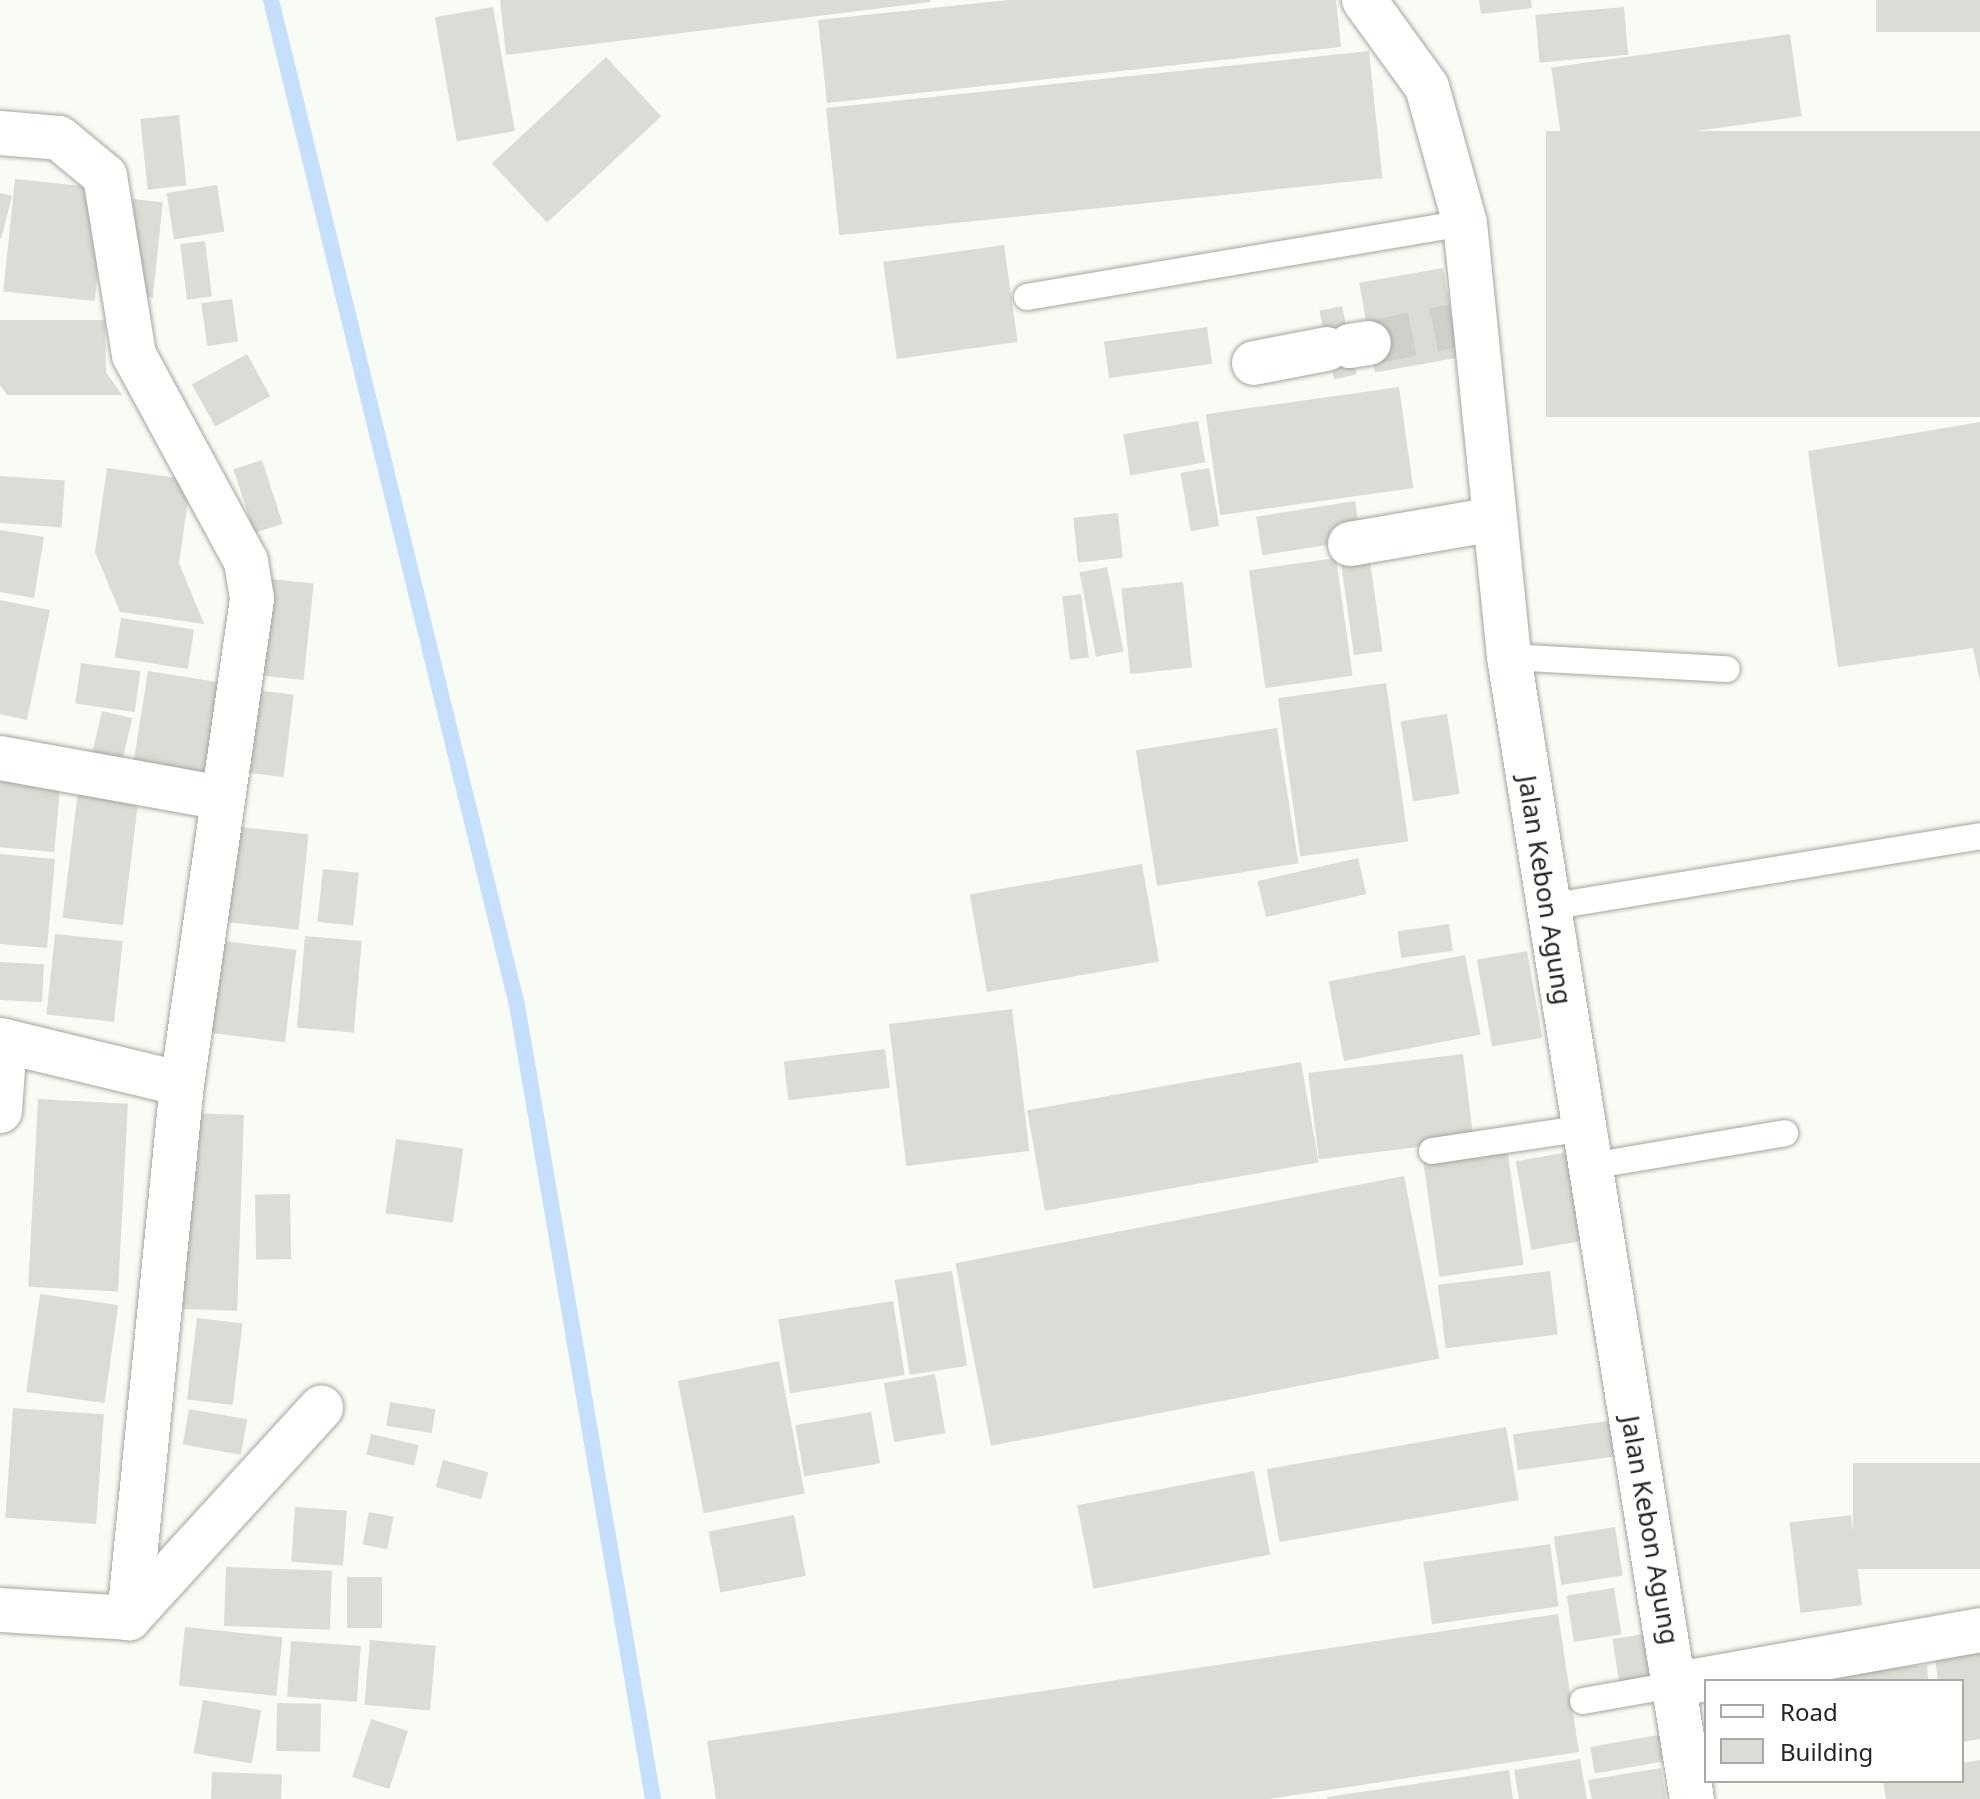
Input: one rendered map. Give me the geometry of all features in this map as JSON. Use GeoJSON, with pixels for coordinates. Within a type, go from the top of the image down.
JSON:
{"type":"FeatureCollection","features":[{"type":"Feature","properties":{"kind":"street","name":"Jalan Kebon Agung"},"geometry":{"type":"LineString","coordinates":[[1364,0],[1427,87],[1465,223],[1464,324],[1495,519],[1509,657],[1582,1148],[1678,1684],[1692,1799]]}},
{"type":"Feature","properties":{"kind":"street"},"geometry":{"type":"LineString","coordinates":[[0,133],[59,138],[105,176],[134,355],[246,561],[252,599],[182,1084],[129,1618]]}},
{"type":"Feature","properties":{"kind":"street"},"geometry":{"type":"LineString","coordinates":[[1254,363],[1349,346]]}},
{"type":"Feature","properties":{"kind":"street"},"geometry":{"type":"LineString","coordinates":[[1350,544],[1495,519]]}},
{"type":"Feature","properties":{"kind":"street"},"geometry":{"type":"LineString","coordinates":[[0,758],[222,798]]}},
{"type":"Feature","properties":{"kind":"street"},"geometry":{"type":"LineString","coordinates":[[0,1111],[3,1040],[182,1084]]}},
{"type":"Feature","properties":{"kind":"street"},"geometry":{"type":"LineString","coordinates":[[129,1618],[321,1408]]}},
{"type":"Feature","properties":{"kind":"street"},"geometry":{"type":"LineString","coordinates":[[0,1610],[129,1618]]}},
{"type":"Feature","properties":{"kind":"street"},"geometry":{"type":"LineString","coordinates":[[1706,1679],[1980,1630]]}},
{"type":"Feature","properties":{"kind":"street"},"geometry":{"type":"LineString","coordinates":[[1678,1684],[1704,1679]]}},
{"type":"Feature","properties":{"kind":"lane"},"geometry":{"type":"LineString","coordinates":[[1027,297],[1465,223]]}},
{"type":"Feature","properties":{"kind":"lane"},"geometry":{"type":"LineString","coordinates":[[1509,657],[1727,669]]}},
{"type":"Feature","properties":{"kind":"lane"},"geometry":{"type":"LineString","coordinates":[[1548,907],[1980,836]]}},
{"type":"Feature","properties":{"kind":"lane"},"geometry":{"type":"LineString","coordinates":[[1432,1151],[1582,1148],[1785,1133]]}},
{"type":"Feature","properties":{"kind":"lane"},"geometry":{"type":"LineString","coordinates":[[1583,1701],[1678,1684]]}},
{"type":"Feature","properties":{"kind":"building"},"geometry":{"type":"Polygon","coordinates":[[[500,0],[930,0],[930,2],[506,55],[500,0]]]}},
{"type":"Feature","properties":{"kind":"building"},"geometry":{"type":"Polygon","coordinates":[[[1008,0],[1336,0],[1341,47],[827,103],[818,20],[1008,0]]]}},
{"type":"Feature","properties":{"kind":"building"},"geometry":{"type":"Polygon","coordinates":[[[1479,0],[1531,0],[1532,8],[1481,14],[1479,0]]]}},
{"type":"Feature","properties":{"kind":"building"},"geometry":{"type":"Polygon","coordinates":[[[1876,0],[1980,0],[1980,32],[1876,32],[1876,0]]]}},
{"type":"Feature","properties":{"kind":"building"},"geometry":{"type":"Polygon","coordinates":[[[493,7],[515,131],[457,141],[435,17],[493,7]]]}},
{"type":"Feature","properties":{"kind":"building"},"geometry":{"type":"Polygon","coordinates":[[[1624,7],[1628,55],[1540,63],[1535,15],[1624,7]]]}},
{"type":"Feature","properties":{"kind":"building"},"geometry":{"type":"Polygon","coordinates":[[[1790,34],[1802,116],[1563,150],[1551,68],[1790,34]]]}},
{"type":"Feature","properties":{"kind":"building"},"geometry":{"type":"Polygon","coordinates":[[[1369,51],[1382,178],[839,235],[826,108],[1369,51]]]}},
{"type":"Feature","properties":{"kind":"building"},"geometry":{"type":"Polygon","coordinates":[[[606,57],[661,116],[547,223],[492,163],[606,57]]]}},
{"type":"Feature","properties":{"kind":"building"},"geometry":{"type":"Polygon","coordinates":[[[179,115],[186,186],[148,190],[140,119],[179,115]]]}},
{"type":"Feature","properties":{"kind":"building"},"geometry":{"type":"Polygon","coordinates":[[[1546,131],[1980,131],[1980,417],[1546,417],[1546,131]]]}},
{"type":"Feature","properties":{"kind":"building"},"geometry":{"type":"Polygon","coordinates":[[[15,179],[106,189],[95,301],[3,291],[15,179]]]}},
{"type":"Feature","properties":{"kind":"building"},"geometry":{"type":"Polygon","coordinates":[[[217,185],[224,231],[174,239],[167,193],[217,185]]]}},
{"type":"Feature","properties":{"kind":"building"},"geometry":{"type":"Polygon","coordinates":[[[0,193],[12,196],[1,239],[0,238],[0,193]]]}},
{"type":"Feature","properties":{"kind":"building"},"geometry":{"type":"Polygon","coordinates":[[[133,199],[163,202],[153,298],[123,294],[133,199]]]}},
{"type":"Feature","properties":{"kind":"building"},"geometry":{"type":"Polygon","coordinates":[[[205,241],[212,297],[187,300],[180,244],[205,241]]]}},
{"type":"Feature","properties":{"kind":"building"},"geometry":{"type":"Polygon","coordinates":[[[1004,245],[1018,342],[897,359],[883,262],[1004,245]]]}},
{"type":"Feature","properties":{"kind":"building"},"geometry":{"type":"Polygon","coordinates":[[[1443,268],[1459,358],[1375,372],[1359,283],[1443,268]]]}},
{"type":"Feature","properties":{"kind":"building"},"geometry":{"type":"Polygon","coordinates":[[[232,299],[238,342],[207,346],[201,303],[232,299]]]}},
{"type":"Feature","properties":{"kind":"building"},"geometry":{"type":"Polygon","coordinates":[[[1342,306],[1357,374],[1334,379],[1320,311],[1342,306]]]}},
{"type":"Feature","properties":{"kind":"building"},"geometry":{"type":"Polygon","coordinates":[[[0,320],[105,320],[106,372],[122,395],[7,395],[0,385],[0,320]]]}},
{"type":"Feature","properties":{"kind":"building"},"geometry":{"type":"Polygon","coordinates":[[[1207,327],[1212,364],[1109,378],[1104,341],[1207,327]]]}},
{"type":"Feature","properties":{"kind":"building"},"geometry":{"type":"Polygon","coordinates":[[[247,354],[270,396],[215,427],[192,385],[247,354]]]}},
{"type":"Feature","properties":{"kind":"building"},"geometry":{"type":"Polygon","coordinates":[[[1399,387],[1413,488],[1220,515],[1206,414],[1399,387]]]}},
{"type":"Feature","properties":{"kind":"building"},"geometry":{"type":"Polygon","coordinates":[[[1198,421],[1205,462],[1130,476],[1123,434],[1198,421]]]}},
{"type":"Feature","properties":{"kind":"building"},"geometry":{"type":"Polygon","coordinates":[[[1980,422],[1980,682],[1973,648],[1838,667],[1808,451],[1980,422]]]}},
{"type":"Feature","properties":{"kind":"building"},"geometry":{"type":"Polygon","coordinates":[[[262,460],[283,524],[254,533],[233,469],[262,460]]]}},
{"type":"Feature","properties":{"kind":"building"},"geometry":{"type":"Polygon","coordinates":[[[107,468],[191,480],[179,563],[204,624],[120,612],[95,552],[107,468]]]}},
{"type":"Feature","properties":{"kind":"building"},"geometry":{"type":"Polygon","coordinates":[[[1209,468],[1219,526],[1191,531],[1180,473],[1209,468]]]}},
{"type":"Feature","properties":{"kind":"building"},"geometry":{"type":"Polygon","coordinates":[[[0,476],[65,481],[62,527],[0,523],[0,476]]]}},
{"type":"Feature","properties":{"kind":"building"},"geometry":{"type":"Polygon","coordinates":[[[1355,501],[1361,540],[1262,555],[1256,517],[1355,501]]]}},
{"type":"Feature","properties":{"kind":"building"},"geometry":{"type":"Polygon","coordinates":[[[1118,513],[1123,558],[1078,562],[1073,518],[1118,513]]]}},
{"type":"Feature","properties":{"kind":"building"},"geometry":{"type":"Polygon","coordinates":[[[0,530],[44,537],[34,598],[0,592],[0,530]]]}},
{"type":"Feature","properties":{"kind":"building"},"geometry":{"type":"Polygon","coordinates":[[[1336,558],[1353,676],[1265,688],[1249,570],[1336,558]]]}},
{"type":"Feature","properties":{"kind":"building"},"geometry":{"type":"Polygon","coordinates":[[[1370,561],[1383,651],[1354,655],[1341,565],[1370,561]]]}},
{"type":"Feature","properties":{"kind":"building"},"geometry":{"type":"Polygon","coordinates":[[[1107,567],[1123,651],[1096,657],[1080,572],[1107,567]]]}},
{"type":"Feature","properties":{"kind":"building"},"geometry":{"type":"Polygon","coordinates":[[[261,578],[314,584],[304,680],[251,674],[261,578]]]}},
{"type":"Feature","properties":{"kind":"building"},"geometry":{"type":"Polygon","coordinates":[[[1183,582],[1192,668],[1130,674],[1121,588],[1183,582]]]}},
{"type":"Feature","properties":{"kind":"building"},"geometry":{"type":"Polygon","coordinates":[[[1081,594],[1089,658],[1070,660],[1062,596],[1081,594]]]}},
{"type":"Feature","properties":{"kind":"building"},"geometry":{"type":"Polygon","coordinates":[[[0,600],[50,610],[27,720],[0,714],[0,600]]]}},
{"type":"Feature","properties":{"kind":"building"},"geometry":{"type":"Polygon","coordinates":[[[121,618],[194,630],[188,669],[115,658],[121,618]]]}},
{"type":"Feature","properties":{"kind":"building"},"geometry":{"type":"Polygon","coordinates":[[[81,663],[140,671],[135,712],[75,704],[81,663]]]}},
{"type":"Feature","properties":{"kind":"building"},"geometry":{"type":"Polygon","coordinates":[[[148,671],[230,684],[215,779],[133,766],[148,671]]]}},
{"type":"Feature","properties":{"kind":"building"},"geometry":{"type":"Polygon","coordinates":[[[1386,683],[1408,841],[1300,857],[1278,698],[1386,683]]]}},
{"type":"Feature","properties":{"kind":"building"},"geometry":{"type":"Polygon","coordinates":[[[256,690],[294,695],[284,777],[246,772],[256,690]]]}},
{"type":"Feature","properties":{"kind":"building"},"geometry":{"type":"Polygon","coordinates":[[[102,711],[132,718],[122,764],[91,757],[102,711]]]}},
{"type":"Feature","properties":{"kind":"building"},"geometry":{"type":"Polygon","coordinates":[[[1447,714],[1460,794],[1413,801],[1401,721],[1447,714]]]}},
{"type":"Feature","properties":{"kind":"building"},"geometry":{"type":"Polygon","coordinates":[[[1277,728],[1298,863],[1157,886],[1136,750],[1277,728]]]}},
{"type":"Feature","properties":{"kind":"building"},"geometry":{"type":"Polygon","coordinates":[[[0,762],[62,767],[54,852],[0,847],[0,762]]]}},
{"type":"Feature","properties":{"kind":"building"},"geometry":{"type":"Polygon","coordinates":[[[80,775],[141,782],[123,925],[62,918],[80,775]]]}},
{"type":"Feature","properties":{"kind":"building"},"geometry":{"type":"Polygon","coordinates":[[[231,826],[309,834],[299,930],[221,921],[231,826]]]}},
{"type":"Feature","properties":{"kind":"building"},"geometry":{"type":"Polygon","coordinates":[[[0,854],[55,859],[47,948],[0,944],[0,854]]]}},
{"type":"Feature","properties":{"kind":"building"},"geometry":{"type":"Polygon","coordinates":[[[1358,858],[1366,894],[1266,917],[1258,881],[1358,858]]]}},
{"type":"Feature","properties":{"kind":"building"},"geometry":{"type":"Polygon","coordinates":[[[1142,864],[1159,961],[987,992],[970,894],[1142,864]]]}},
{"type":"Feature","properties":{"kind":"building"},"geometry":{"type":"Polygon","coordinates":[[[323,869],[359,873],[353,925],[317,922],[323,869]]]}},
{"type":"Feature","properties":{"kind":"building"},"geometry":{"type":"Polygon","coordinates":[[[1449,924],[1453,951],[1401,958],[1398,931],[1449,924]]]}},
{"type":"Feature","properties":{"kind":"building"},"geometry":{"type":"Polygon","coordinates":[[[55,934],[123,941],[114,1022],[47,1015],[55,934]]]}},
{"type":"Feature","properties":{"kind":"building"},"geometry":{"type":"Polygon","coordinates":[[[305,936],[362,941],[354,1033],[297,1028],[305,936]]]}},
{"type":"Feature","properties":{"kind":"building"},"geometry":{"type":"Polygon","coordinates":[[[216,940],[296,950],[285,1042],[205,1032],[216,940]]]}},
{"type":"Feature","properties":{"kind":"building"},"geometry":{"type":"Polygon","coordinates":[[[1527,951],[1542,1038],[1492,1047],[1477,960],[1527,951]]]}},
{"type":"Feature","properties":{"kind":"building"},"geometry":{"type":"Polygon","coordinates":[[[1465,955],[1480,1035],[1344,1061],[1329,982],[1465,955]]]}},
{"type":"Feature","properties":{"kind":"building"},"geometry":{"type":"Polygon","coordinates":[[[0,962],[44,964],[42,1002],[0,1000],[0,962]]]}},
{"type":"Feature","properties":{"kind":"building"},"geometry":{"type":"Polygon","coordinates":[[[1012,1009],[1029,1151],[906,1166],[889,1024],[1012,1009]]]}},
{"type":"Feature","properties":{"kind":"building"},"geometry":{"type":"Polygon","coordinates":[[[885,1049],[890,1088],[789,1100],[784,1061],[885,1049]]]}},
{"type":"Feature","properties":{"kind":"building"},"geometry":{"type":"Polygon","coordinates":[[[1463,1054],[1474,1140],[1319,1159],[1308,1073],[1463,1054]]]}},
{"type":"Feature","properties":{"kind":"building"},"geometry":{"type":"Polygon","coordinates":[[[1301,1062],[1319,1162],[1045,1211],[1027,1110],[1301,1062]]]}},
{"type":"Feature","properties":{"kind":"building"},"geometry":{"type":"Polygon","coordinates":[[[38,1099],[128,1104],[118,1291],[28,1287],[38,1099]]]}},
{"type":"Feature","properties":{"kind":"building"},"geometry":{"type":"Polygon","coordinates":[[[190,1113],[244,1115],[237,1311],[183,1309],[190,1113]]]}},
{"type":"Feature","properties":{"kind":"building"},"geometry":{"type":"Polygon","coordinates":[[[396,1139],[463,1148],[453,1223],[386,1213],[396,1139]]]}},
{"type":"Feature","properties":{"kind":"building"},"geometry":{"type":"Polygon","coordinates":[[[1507,1147],[1524,1265],[1439,1277],[1423,1159],[1507,1147]]]}},
{"type":"Feature","properties":{"kind":"building"},"geometry":{"type":"Polygon","coordinates":[[[1568,1152],[1584,1241],[1531,1250],[1516,1161],[1568,1152]]]}},
{"type":"Feature","properties":{"kind":"building"},"geometry":{"type":"Polygon","coordinates":[[[1404,1176],[1439,1359],[991,1446],[955,1263],[1404,1176]]]}},
{"type":"Feature","properties":{"kind":"building"},"geometry":{"type":"Polygon","coordinates":[[[290,1194],[291,1259],[256,1260],[255,1195],[290,1194]]]}},
{"type":"Feature","properties":{"kind":"building"},"geometry":{"type":"Polygon","coordinates":[[[952,1271],[967,1366],[910,1375],[895,1280],[952,1271]]]}},
{"type":"Feature","properties":{"kind":"building"},"geometry":{"type":"Polygon","coordinates":[[[1550,1271],[1558,1335],[1446,1348],[1438,1285],[1550,1271]]]}},
{"type":"Feature","properties":{"kind":"building"},"geometry":{"type":"Polygon","coordinates":[[[40,1294],[118,1305],[104,1403],[26,1392],[40,1294]]]}},
{"type":"Feature","properties":{"kind":"building"},"geometry":{"type":"Polygon","coordinates":[[[893,1301],[905,1375],[790,1393],[778,1319],[893,1301]]]}},
{"type":"Feature","properties":{"kind":"building"},"geometry":{"type":"Polygon","coordinates":[[[197,1318],[243,1324],[233,1405],[187,1399],[197,1318]]]}},
{"type":"Feature","properties":{"kind":"building"},"geometry":{"type":"Polygon","coordinates":[[[779,1361],[805,1494],[704,1513],[678,1381],[779,1361]]]}},
{"type":"Feature","properties":{"kind":"building"},"geometry":{"type":"Polygon","coordinates":[[[935,1374],[945,1433],[894,1442],[884,1383],[935,1374]]]}},
{"type":"Feature","properties":{"kind":"building"},"geometry":{"type":"Polygon","coordinates":[[[390,1402],[435,1409],[432,1433],[386,1426],[390,1402]]]}},
{"type":"Feature","properties":{"kind":"building"},"geometry":{"type":"Polygon","coordinates":[[[13,1408],[104,1414],[96,1524],[5,1518],[13,1408]]]}},
{"type":"Feature","properties":{"kind":"building"},"geometry":{"type":"Polygon","coordinates":[[[189,1409],[247,1419],[241,1455],[183,1444],[189,1409]]]}},
{"type":"Feature","properties":{"kind":"building"},"geometry":{"type":"Polygon","coordinates":[[[871,1412],[880,1463],[804,1477],[795,1425],[871,1412]]]}},
{"type":"Feature","properties":{"kind":"building"},"geometry":{"type":"Polygon","coordinates":[[[1615,1420],[1620,1456],[1518,1470],[1513,1434],[1615,1420]]]}},
{"type":"Feature","properties":{"kind":"building"},"geometry":{"type":"Polygon","coordinates":[[[1506,1427],[1519,1500],[1280,1542],[1267,1469],[1506,1427]]]}},
{"type":"Feature","properties":{"kind":"building"},"geometry":{"type":"Polygon","coordinates":[[[371,1434],[419,1445],[414,1465],[366,1454],[371,1434]]]}},
{"type":"Feature","properties":{"kind":"building"},"geometry":{"type":"Polygon","coordinates":[[[443,1460],[488,1472],[481,1499],[436,1487],[443,1460]]]}},
{"type":"Feature","properties":{"kind":"building"},"geometry":{"type":"Polygon","coordinates":[[[1853,1463],[1980,1463],[1980,1569],[1853,1569],[1853,1463]]]}},
{"type":"Feature","properties":{"kind":"building"},"geometry":{"type":"Polygon","coordinates":[[[1254,1471],[1270,1554],[1094,1589],[1077,1505],[1254,1471]]]}},
{"type":"Feature","properties":{"kind":"building"},"geometry":{"type":"Polygon","coordinates":[[[295,1507],[347,1511],[343,1565],[291,1562],[295,1507]]]}},
{"type":"Feature","properties":{"kind":"building"},"geometry":{"type":"Polygon","coordinates":[[[369,1512],[394,1517],[387,1549],[363,1544],[369,1512]]]}},
{"type":"Feature","properties":{"kind":"building"},"geometry":{"type":"Polygon","coordinates":[[[794,1515],[806,1576],[720,1592],[709,1532],[794,1515]]]}},
{"type":"Feature","properties":{"kind":"building"},"geometry":{"type":"Polygon","coordinates":[[[1851,1515],[1862,1605],[1801,1613],[1789,1523],[1851,1515]]]}},
{"type":"Feature","properties":{"kind":"building"},"geometry":{"type":"Polygon","coordinates":[[[1615,1527],[1623,1575],[1561,1585],[1554,1537],[1615,1527]]]}},
{"type":"Feature","properties":{"kind":"building"},"geometry":{"type":"Polygon","coordinates":[[[1550,1544],[1559,1606],[1432,1624],[1423,1562],[1550,1544]]]}},
{"type":"Feature","properties":{"kind":"building"},"geometry":{"type":"Polygon","coordinates":[[[226,1567],[332,1571],[330,1630],[224,1626],[226,1567]]]}},
{"type":"Feature","properties":{"kind":"building"},"geometry":{"type":"Polygon","coordinates":[[[347,1577],[382,1577],[382,1628],[347,1628],[347,1577]]]}},
{"type":"Feature","properties":{"kind":"building"},"geometry":{"type":"Polygon","coordinates":[[[1614,1588],[1621,1634],[1574,1642],[1567,1596],[1614,1588]]]}},
{"type":"Feature","properties":{"kind":"building"},"geometry":{"type":"Polygon","coordinates":[[[1558,1614],[1579,1752],[1269,1799],[716,1799],[707,1741],[1558,1614]]]}},
{"type":"Feature","properties":{"kind":"building"},"geometry":{"type":"Polygon","coordinates":[[[185,1627],[282,1637],[276,1696],[179,1686],[185,1627]]]}},
{"type":"Feature","properties":{"kind":"building"},"geometry":{"type":"Polygon","coordinates":[[[1644,1634],[1651,1679],[1620,1684],[1612,1639],[1644,1634]]]}},
{"type":"Feature","properties":{"kind":"building"},"geometry":{"type":"Polygon","coordinates":[[[370,1640],[436,1646],[430,1711],[364,1705],[370,1640]]]}},
{"type":"Feature","properties":{"kind":"building"},"geometry":{"type":"Polygon","coordinates":[[[291,1641],[361,1646],[357,1702],[287,1697],[291,1641]]]}},
{"type":"Feature","properties":{"kind":"building"},"geometry":{"type":"Polygon","coordinates":[[[1980,1653],[1980,1739],[1964,1742],[1964,1679],[1938,1679],[1935,1659],[1980,1653]]]}},
{"type":"Feature","properties":{"kind":"building"},"geometry":{"type":"Polygon","coordinates":[[[1927,1665],[1928,1679],[1815,1679],[1815,1675],[1927,1665]]]}},
{"type":"Feature","properties":{"kind":"building"},"geometry":{"type":"Polygon","coordinates":[[[203,1700],[261,1710],[252,1763],[194,1753],[203,1700]]]}},
{"type":"Feature","properties":{"kind":"building"},"geometry":{"type":"Polygon","coordinates":[[[277,1703],[321,1704],[320,1752],[276,1751],[277,1703]]]}},
{"type":"Feature","properties":{"kind":"building"},"geometry":{"type":"Polygon","coordinates":[[[371,1719],[408,1731],[389,1789],[352,1777],[371,1719]]]}},
{"type":"Feature","properties":{"kind":"building"},"geometry":{"type":"Polygon","coordinates":[[[1664,1734],[1669,1761],[1595,1774],[1590,1747],[1664,1734]]]}},
{"type":"Feature","properties":{"kind":"building"},"geometry":{"type":"Polygon","coordinates":[[[1580,1759],[1587,1799],[1519,1799],[1514,1770],[1580,1759]]]}},
{"type":"Feature","properties":{"kind":"building"},"geometry":{"type":"Polygon","coordinates":[[[1980,1760],[1980,1799],[1886,1799],[1883,1783],[1964,1783],[1964,1763],[1980,1760]]]}},
{"type":"Feature","properties":{"kind":"building"},"geometry":{"type":"Polygon","coordinates":[[[1661,1768],[1666,1799],[1592,1799],[1588,1780],[1661,1768]]]}},
{"type":"Feature","properties":{"kind":"building"},"geometry":{"type":"Polygon","coordinates":[[[1509,1770],[1513,1799],[1327,1799],[1327,1797],[1509,1770]]]}},
{"type":"Feature","properties":{"kind":"building"},"geometry":{"type":"Polygon","coordinates":[[[212,1772],[282,1774],[281,1799],[211,1799],[212,1772]]]}},
{"type":"Feature","properties":{"kind":"waterway"},"geometry":{"type":"LineString","coordinates":[[271,0],[517,1005],[653,1799]]}},
{"type":"Feature","properties":{"kind":"tunnel"},"geometry":{"type":"LineString","coordinates":[[1369,343],[1453,326]]}}]}
